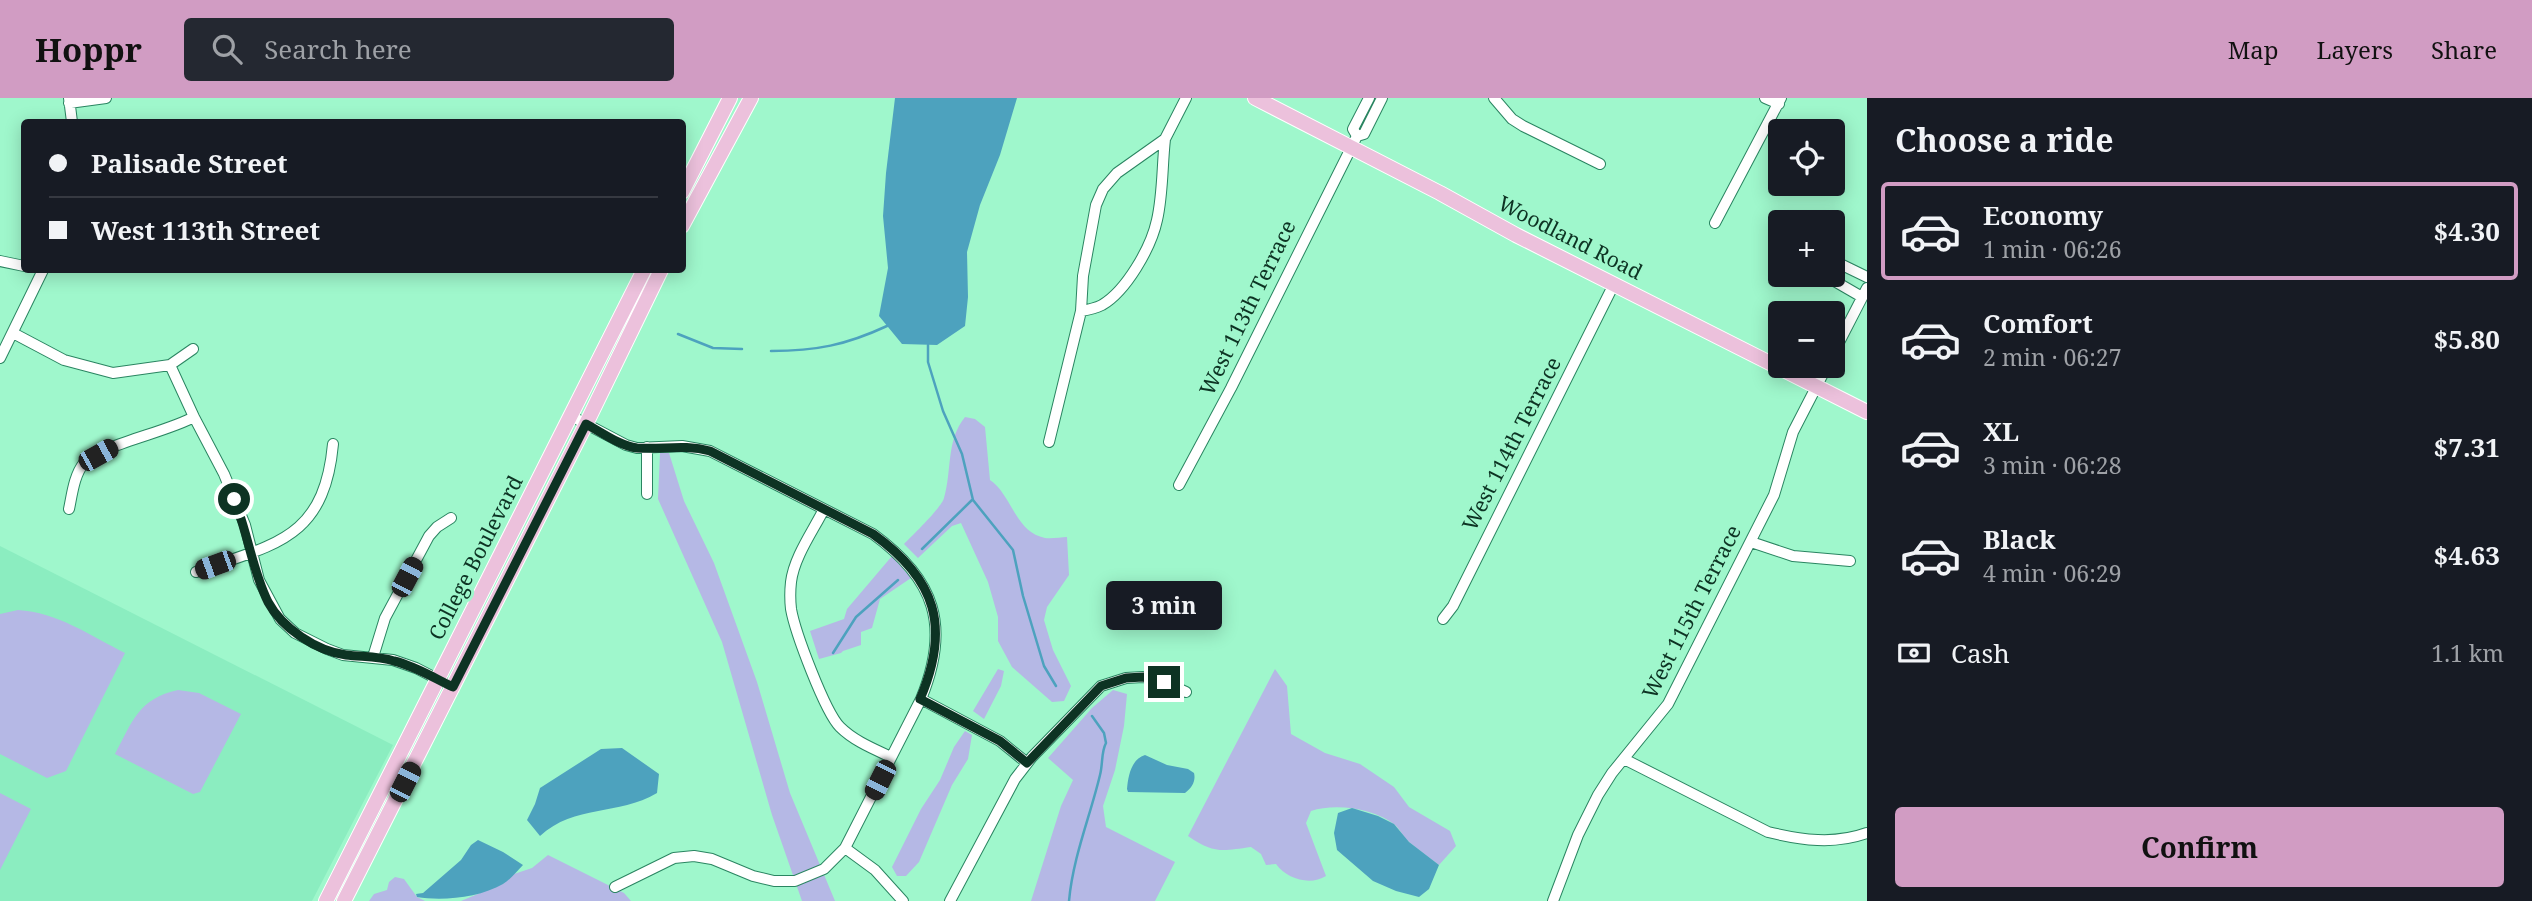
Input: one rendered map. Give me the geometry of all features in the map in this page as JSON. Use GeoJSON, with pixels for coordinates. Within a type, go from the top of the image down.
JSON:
{"type":"FeatureCollection","features":[{"type":"Feature","properties":{"kind":"main road"},"geometry":{"type":"LineString","coordinates":[[686,184],[730,98]]}},
{"type":"Feature","properties":{"kind":"main road"},"geometry":{"type":"LineString","coordinates":[[686,219],[751,98]]}},
{"type":"Feature","properties":{"kind":"main road","name":"Woodland Road"},"geometry":{"type":"LineString","coordinates":[[1255,98],[1354,141],[1614,284],[1867,412]]}},
{"type":"Feature","properties":{"kind":"main road","name":"College Boulevard"},"geometry":{"type":"LineString","coordinates":[[326,901],[642,273]]}},
{"type":"Feature","properties":{"kind":"main road","name":"College Boulevard"},"geometry":{"type":"LineString","coordinates":[[344,901],[660,273]]}},
{"type":"Feature","properties":{"kind":"street"},"geometry":{"type":"LineString","coordinates":[[72,119],[69,100],[106,98]]}},
{"type":"Feature","properties":{"kind":"street"},"geometry":{"type":"LineString","coordinates":[[1081,311],[1101,306],[1111,298],[1142,258],[1158,217],[1165,139],[1186,98]]}},
{"type":"Feature","properties":{"kind":"street"},"geometry":{"type":"LineString","coordinates":[[1354,141],[1353,129],[1369,98]]}},
{"type":"Feature","properties":{"kind":"street","name":"West 113th Terrace"},"geometry":{"type":"LineString","coordinates":[[1179,485],[1231,388],[1354,141],[1364,134],[1382,98]]}},
{"type":"Feature","properties":{"kind":"street"},"geometry":{"type":"LineString","coordinates":[[1494,98],[1512,119],[1523,126],[1600,164]]}},
{"type":"Feature","properties":{"kind":"street"},"geometry":{"type":"LineString","coordinates":[[1715,223],[1780,101],[1765,98]]}},
{"type":"Feature","properties":{"kind":"street"},"geometry":{"type":"LineString","coordinates":[[1049,442],[1081,311],[1092,216],[1100,195],[1117,173],[1165,139]]}},
{"type":"Feature","properties":{"kind":"street"},"geometry":{"type":"LineString","coordinates":[[0,261],[21,265]]}},
{"type":"Feature","properties":{"kind":"street"},"geometry":{"type":"LineString","coordinates":[[1845,266],[1867,277]]}},
{"type":"Feature","properties":{"kind":"street"},"geometry":{"type":"LineString","coordinates":[[0,358],[24,311],[39,273]]}},
{"type":"Feature","properties":{"kind":"street","name":"West 114th Terrace"},"geometry":{"type":"LineString","coordinates":[[1443,619],[1453,606],[1614,284]]}},
{"type":"Feature","properties":{"kind":"street"},"geometry":{"type":"LineString","coordinates":[[1845,284],[1865,292],[1845,331]]}},
{"type":"Feature","properties":{"kind":"street"},"geometry":{"type":"LineString","coordinates":[[13,333],[64,360],[113,373],[170,365],[193,348]]}},
{"type":"Feature","properties":{"kind":"street"},"geometry":{"type":"LineString","coordinates":[[170,365],[224,474],[245,525],[259,580],[280,620],[327,649],[343,655],[393,660],[416,668],[453,687]]}},
{"type":"Feature","properties":{"kind":"street","name":"West 115th Terrace"},"geometry":{"type":"LineString","coordinates":[[1553,901],[1598,794],[1668,704],[1751,542],[1774,495],[1793,432],[1821,378]]}},
{"type":"Feature","properties":{"kind":"street"},"geometry":{"type":"LineString","coordinates":[[571,416],[637,448],[682,446],[710,451],[873,534],[897,552],[916,572],[928,595],[935,626],[935,654],[930,677],[920,699],[845,848],[824,869],[795,881],[774,881],[753,876],[712,859],[694,856],[674,858],[615,887]]}},
{"type":"Feature","properties":{"kind":"street"},"geometry":{"type":"LineString","coordinates":[[69,509],[76,479],[85,463],[112,447],[180,425],[194,417]]}},
{"type":"Feature","properties":{"kind":"street"},"geometry":{"type":"LineString","coordinates":[[196,572],[284,540],[301,528],[323,493],[331,468],[333,444]]}},
{"type":"Feature","properties":{"kind":"street"},"geometry":{"type":"LineString","coordinates":[[647,447],[647,494]]}},
{"type":"Feature","properties":{"kind":"street"},"geometry":{"type":"LineString","coordinates":[[824,509],[796,563],[791,579],[792,611],[824,703],[832,718],[855,739],[891,757]]}},
{"type":"Feature","properties":{"kind":"street"},"geometry":{"type":"LineString","coordinates":[[373,657],[385,618],[429,536],[451,518]]}},
{"type":"Feature","properties":{"kind":"street"},"geometry":{"type":"LineString","coordinates":[[1751,542],[1793,556],[1850,561]]}},
{"type":"Feature","properties":{"kind":"street"},"geometry":{"type":"LineString","coordinates":[[950,901],[1015,779],[1101,686],[1126,678],[1143,677],[1164,682],[1185,692]]}},
{"type":"Feature","properties":{"kind":"street"},"geometry":{"type":"LineString","coordinates":[[920,699],[1000,741],[1027,763]]}},
{"type":"Feature","properties":{"kind":"street"},"geometry":{"type":"LineString","coordinates":[[1624,759],[1768,832],[1825,841],[1867,833]]}},
{"type":"Feature","properties":{"kind":"street"},"geometry":{"type":"LineString","coordinates":[[845,848],[875,870],[903,901]]}},
{"type":"Feature","properties":{"kind":"street"},"geometry":{"type":"LineString","coordinates":[[647,870],[653,881]]}},
{"type":"Feature","properties":{"kind":"shaded area"},"geometry":{"type":"Polygon","coordinates":[[[895,98],[1017,98],[1000,155],[980,205],[967,252],[968,297],[965,326],[937,345],[902,344],[879,316],[888,268],[883,216],[895,98]]]}},
{"type":"Feature","properties":{"kind":"shaded area"},"geometry":{"type":"Polygon","coordinates":[[[965,417],[975,419],[985,427],[990,480],[1004,495],[1020,521],[1027,529],[1045,538],[1067,537],[1069,575],[1047,607],[1044,620],[1053,650],[1071,686],[1064,701],[1052,702],[1012,667],[998,641],[998,617],[988,582],[961,523],[952,526],[918,558],[904,544],[944,498],[952,446],[965,417]]]}},
{"type":"Feature","properties":{"kind":"shaded area"},"geometry":{"type":"Polygon","coordinates":[[[660,453],[669,453],[684,501],[714,563],[757,682],[790,793],[835,901],[802,901],[772,815],[722,642],[658,499],[660,453]]]}},
{"type":"Feature","properties":{"kind":"shaded area"},"geometry":{"type":"Polygon","coordinates":[[[0,546],[393,745],[312,901],[0,901],[0,546]]]}},
{"type":"Feature","properties":{"kind":"shaded area"},"geometry":{"type":"Polygon","coordinates":[[[892,556],[911,578],[880,599],[872,628],[861,632],[861,645],[819,659],[810,631],[844,619],[847,609],[892,556]]]}},
{"type":"Feature","properties":{"kind":"shaded area"},"geometry":{"type":"Polygon","coordinates":[[[18,610],[60,620],[125,653],[66,771],[47,778],[0,754],[0,614],[18,610]]]}},
{"type":"Feature","properties":{"kind":"shaded area"},"geometry":{"type":"Polygon","coordinates":[[[998,669],[1004,671],[1001,686],[984,719],[973,711],[998,669]]]}},
{"type":"Feature","properties":{"kind":"shaded area"},"geometry":{"type":"Polygon","coordinates":[[[1275,669],[1287,686],[1291,734],[1325,753],[1360,764],[1394,787],[1409,807],[1450,831],[1456,846],[1439,865],[1409,842],[1397,827],[1386,819],[1366,811],[1343,807],[1311,811],[1306,823],[1326,876],[1320,879],[1306,881],[1286,874],[1276,864],[1266,865],[1261,854],[1251,847],[1218,850],[1188,836],[1275,669]]]}},
{"type":"Feature","properties":{"kind":"shaded area"},"geometry":{"type":"Polygon","coordinates":[[[178,690],[199,693],[241,714],[200,792],[193,794],[115,754],[132,722],[145,705],[178,690]]]}},
{"type":"Feature","properties":{"kind":"shaded area"},"geometry":{"type":"Polygon","coordinates":[[[1113,690],[1127,694],[1115,770],[1103,806],[1106,827],[1175,862],[1155,901],[1031,901],[1061,806],[1073,780],[1048,758],[1092,708],[1113,690]]]}},
{"type":"Feature","properties":{"kind":"shaded area"},"geometry":{"type":"Polygon","coordinates":[[[965,731],[972,735],[968,759],[952,785],[919,862],[906,876],[897,876],[892,867],[921,809],[940,780],[954,747],[965,731]]]}},
{"type":"Feature","properties":{"kind":"shaded area"},"geometry":{"type":"Polygon","coordinates":[[[622,748],[659,774],[657,793],[627,805],[568,819],[540,836],[527,820],[540,788],[601,749],[622,748]]]}},
{"type":"Feature","properties":{"kind":"shaded area"},"geometry":{"type":"Polygon","coordinates":[[[1145,755],[1194,773],[1191,787],[1185,793],[1128,792],[1131,769],[1136,760],[1145,755]]]}},
{"type":"Feature","properties":{"kind":"shaded area"},"geometry":{"type":"Polygon","coordinates":[[[0,793],[31,809],[0,870],[0,793]]]}},
{"type":"Feature","properties":{"kind":"shaded area"},"geometry":{"type":"Polygon","coordinates":[[[1352,808],[1394,824],[1409,842],[1439,865],[1429,889],[1419,897],[1396,891],[1373,881],[1337,850],[1334,833],[1338,813],[1352,808]]]}},
{"type":"Feature","properties":{"kind":"shaded area"},"geometry":{"type":"Polygon","coordinates":[[[478,840],[523,865],[506,882],[493,889],[449,898],[417,897],[416,894],[423,893],[461,860],[478,840]]]}},
{"type":"Feature","properties":{"kind":"shaded area"},"geometry":{"type":"Polygon","coordinates":[[[548,855],[624,893],[631,901],[461,901],[504,883],[514,874],[532,868],[548,855]]]}},
{"type":"Feature","properties":{"kind":"shaded area"},"geometry":{"type":"Polygon","coordinates":[[[395,877],[404,879],[417,897],[425,901],[369,901],[374,894],[387,890],[389,882],[395,877]]]}},
{"type":"Feature","properties":{"kind":"waterway"},"geometry":{"type":"LineString","coordinates":[[771,351],[830,346],[887,326]]}},
{"type":"Feature","properties":{"kind":"waterway"},"geometry":{"type":"LineString","coordinates":[[678,334],[713,348],[742,349]]}},
{"type":"Feature","properties":{"kind":"waterway"},"geometry":{"type":"LineString","coordinates":[[928,345],[928,362],[943,411],[962,454],[973,500],[1013,550],[1023,596],[1044,666],[1056,686]]}},
{"type":"Feature","properties":{"kind":"waterway"},"geometry":{"type":"LineString","coordinates":[[922,549],[972,500]]}},
{"type":"Feature","properties":{"kind":"waterway"},"geometry":{"type":"LineString","coordinates":[[833,653],[856,617],[898,580]]}},
{"type":"Feature","properties":{"kind":"waterway"},"geometry":{"type":"LineString","coordinates":[[1069,901],[1074,869],[1106,743],[1104,733],[1092,716]]}},
{"type":"Feature","properties":{"kind":"route"},"geometry":{"type":"LineString","coordinates":[[234,499],[245,525],[259,580],[269,603],[280,620],[295,633],[343,655],[393,660],[416,668],[453,687],[586,424],[637,448],[682,446],[710,451],[873,534],[897,552],[916,572],[928,595],[935,626],[935,654],[930,677],[920,699],[1000,741],[1027,763],[1101,686],[1126,678],[1143,677],[1164,682]]}}]}
